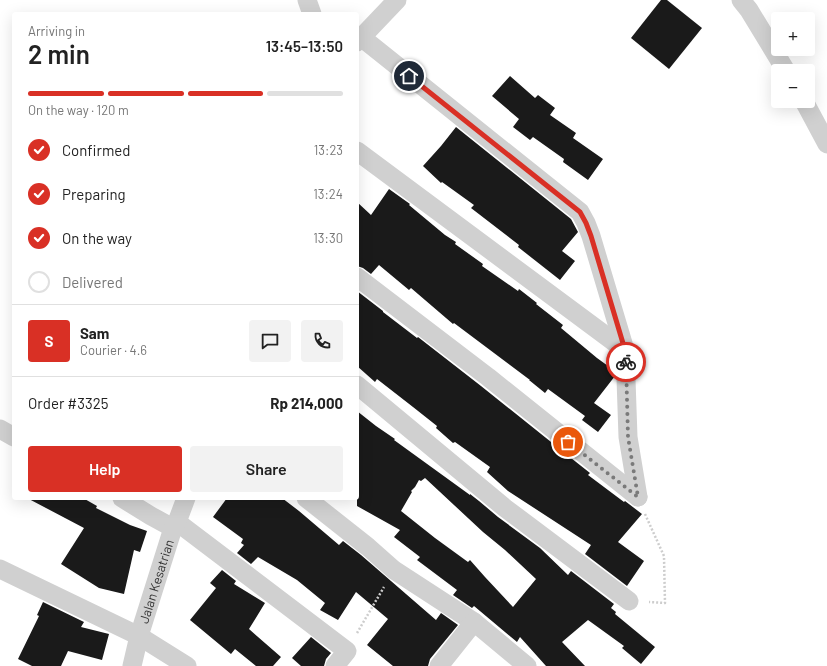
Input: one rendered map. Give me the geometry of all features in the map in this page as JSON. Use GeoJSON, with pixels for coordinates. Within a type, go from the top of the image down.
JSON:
{"type":"FeatureCollection","features":[{"type":"Feature","properties":{"kind":"street"},"geometry":{"type":"LineString","coordinates":[[307,0],[311,12]]}},
{"type":"Feature","properties":{"kind":"street"},"geometry":{"type":"LineString","coordinates":[[397,0],[359,39],[580,212],[586,223],[625,350],[628,437],[638,497]]}},
{"type":"Feature","properties":{"kind":"street"},"geometry":{"type":"LineString","coordinates":[[741,0],[749,10],[782,64]]}},
{"type":"Feature","properties":{"kind":"street"},"geometry":{"type":"LineString","coordinates":[[808,108],[827,144]]}},
{"type":"Feature","properties":{"kind":"street"},"geometry":{"type":"LineString","coordinates":[[359,151],[625,350]]}},
{"type":"Feature","properties":{"kind":"street"},"geometry":{"type":"LineString","coordinates":[[359,279],[488,377],[638,497]]}},
{"type":"Feature","properties":{"kind":"street"},"geometry":{"type":"LineString","coordinates":[[359,386],[505,508],[629,602]]}},
{"type":"Feature","properties":{"kind":"street"},"geometry":{"type":"LineString","coordinates":[[0,429],[12,436]]}},
{"type":"Feature","properties":{"kind":"street"},"geometry":{"type":"LineString","coordinates":[[126,500],[175,525],[341,659]]}},
{"type":"Feature","properties":{"kind":"street","name":"Jalan Kesatrian"},"geometry":{"type":"LineString","coordinates":[[132,666],[139,636],[175,525],[185,500]]}},
{"type":"Feature","properties":{"kind":"street"},"geometry":{"type":"LineString","coordinates":[[309,500],[368,547],[394,570],[474,622],[527,666]]}},
{"type":"Feature","properties":{"kind":"street"},"geometry":{"type":"LineString","coordinates":[[0,568],[139,636],[187,666]]}},
{"type":"Feature","properties":{"kind":"street"},"geometry":{"type":"LineString","coordinates":[[439,666],[474,622]]}},
{"type":"Feature","properties":{"kind":"path"},"geometry":{"type":"LineString","coordinates":[[629,602],[666,603],[664,556],[638,497]]}},
{"type":"Feature","properties":{"kind":"path"},"geometry":{"type":"LineString","coordinates":[[341,659],[394,570]]}},
{"type":"Feature","properties":{"kind":"building"},"geometry":{"type":"Polygon","coordinates":[[[661,0],[667,0],[702,28],[669,69],[631,38],[661,0]]]}},
{"type":"Feature","properties":{"kind":"building"},"geometry":{"type":"Polygon","coordinates":[[[510,76],[535,98],[538,95],[555,108],[550,115],[576,133],[573,138],[603,159],[588,180],[563,162],[564,159],[533,137],[530,140],[513,127],[519,119],[492,96],[510,76]]]}},
{"type":"Feature","properties":{"kind":"building"},"geometry":{"type":"Polygon","coordinates":[[[456,127],[571,219],[578,232],[562,251],[575,261],[560,280],[518,247],[519,245],[471,208],[474,205],[442,182],[441,183],[423,166],[456,127]]]}},
{"type":"Feature","properties":{"kind":"building"},"geometry":{"type":"Polygon","coordinates":[[[389,189],[410,204],[409,205],[445,235],[456,242],[455,244],[483,264],[482,266],[518,291],[519,289],[537,303],[536,304],[563,325],[561,328],[615,371],[615,376],[594,403],[611,415],[598,432],[582,420],[585,416],[548,389],[545,393],[454,323],[453,324],[411,288],[409,290],[379,265],[371,274],[359,267],[359,204],[371,215],[389,189]]]}},
{"type":"Feature","properties":{"kind":"building"},"geometry":{"type":"Polygon","coordinates":[[[359,293],[481,386],[590,473],[588,475],[642,514],[618,542],[644,561],[627,586],[585,554],[591,545],[508,491],[487,472],[490,467],[455,442],[453,443],[436,428],[437,426],[377,379],[375,382],[359,368],[359,293]]]}},
{"type":"Feature","properties":{"kind":"building"},"geometry":{"type":"Polygon","coordinates":[[[359,413],[395,439],[394,440],[470,494],[540,548],[568,575],[571,571],[614,604],[611,608],[616,612],[615,614],[655,647],[641,664],[622,648],[624,646],[588,620],[562,642],[585,666],[546,666],[520,637],[517,642],[474,606],[472,608],[453,595],[457,590],[417,560],[420,557],[394,537],[400,530],[357,506],[357,500],[359,500],[359,413]],[[425,478],[421,481],[419,480],[411,491],[412,492],[401,511],[468,562],[470,560],[513,607],[536,579],[483,532],[425,478]]]}},
{"type":"Feature","properties":{"kind":"building"},"geometry":{"type":"Polygon","coordinates":[[[31,500],[86,500],[97,506],[96,508],[130,525],[147,531],[140,552],[134,550],[124,594],[99,588],[61,564],[84,528],[31,500]]]}},
{"type":"Feature","properties":{"kind":"building"},"geometry":{"type":"Polygon","coordinates":[[[226,500],[285,500],[339,545],[343,541],[361,555],[436,620],[441,613],[458,625],[430,659],[428,666],[393,666],[367,645],[388,619],[356,592],[338,620],[320,610],[325,603],[297,580],[258,557],[251,564],[237,553],[244,545],[241,543],[243,539],[213,517],[226,500]]]}},
{"type":"Feature","properties":{"kind":"building"},"geometry":{"type":"Polygon","coordinates":[[[222,570],[236,581],[234,584],[265,603],[249,629],[281,657],[273,666],[256,666],[235,649],[231,654],[190,620],[216,588],[210,583],[222,570]]]}},
{"type":"Feature","properties":{"kind":"building"},"geometry":{"type":"Polygon","coordinates":[[[43,602],[84,622],[81,627],[109,634],[102,660],[68,651],[61,666],[32,666],[18,659],[39,616],[37,615],[43,602]]]}},
{"type":"Feature","properties":{"kind":"building"},"geometry":{"type":"Polygon","coordinates":[[[311,637],[331,653],[326,659],[324,666],[301,666],[292,658],[311,637]]]}},
{"type":"Feature","properties":{"kind":"way so far"},"geometry":{"type":"LineString","coordinates":[[568,442],[638,497],[628,437],[626,362]]}},
{"type":"Feature","properties":{"kind":"route"},"geometry":{"type":"LineString","coordinates":[[409,76],[580,212],[591,236],[625,350],[626,362]]}}]}
